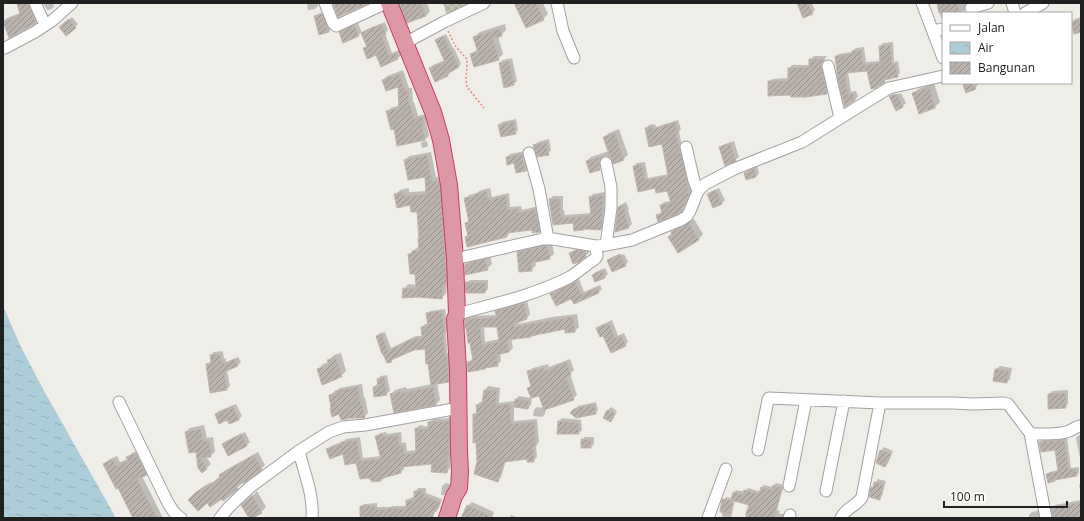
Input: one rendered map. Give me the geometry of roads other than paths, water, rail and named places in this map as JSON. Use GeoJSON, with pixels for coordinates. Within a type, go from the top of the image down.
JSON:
{"type":"FeatureCollection","features":[{"type":"Feature","properties":{"kind":"highway"},"geometry":{"type":"LineString","coordinates":[[389,3],[433,112],[441,140],[449,185],[455,259],[457,314],[455,319],[458,370],[460,488],[454,496],[446,518]]}},
{"type":"Feature","properties":{"kind":"street"},"geometry":{"type":"LineString","coordinates":[[35,3],[45,25]]}},
{"type":"Feature","properties":{"kind":"street"},"geometry":{"type":"LineString","coordinates":[[5,48],[54,20],[72,3]]}},
{"type":"Feature","properties":{"kind":"street"},"geometry":{"type":"LineString","coordinates":[[325,3],[333,23],[336,26],[386,3]]}},
{"type":"Feature","properties":{"kind":"street"},"geometry":{"type":"LineString","coordinates":[[406,43],[444,22],[484,3]]}},
{"type":"Feature","properties":{"kind":"street"},"geometry":{"type":"LineString","coordinates":[[557,3],[563,31],[574,58]]}},
{"type":"Feature","properties":{"kind":"street"},"geometry":{"type":"LineString","coordinates":[[922,3],[938,30],[942,52]]}},
{"type":"Feature","properties":{"kind":"street"},"geometry":{"type":"LineString","coordinates":[[971,8],[988,3]]}},
{"type":"Feature","properties":{"kind":"street"},"geometry":{"type":"LineString","coordinates":[[1027,12],[1043,3]]}},
{"type":"Feature","properties":{"kind":"street"},"geometry":{"type":"LineString","coordinates":[[828,66],[840,118]]}},
{"type":"Feature","properties":{"kind":"street"},"geometry":{"type":"LineString","coordinates":[[455,259],[548,239],[601,246],[632,240],[681,220],[690,211],[698,191],[705,184],[734,169],[802,142],[889,88],[942,76]]}},
{"type":"Feature","properties":{"kind":"street"},"geometry":{"type":"LineString","coordinates":[[686,147],[698,191]]}},
{"type":"Feature","properties":{"kind":"street"},"geometry":{"type":"LineString","coordinates":[[529,153],[539,189],[548,239]]}},
{"type":"Feature","properties":{"kind":"street"},"geometry":{"type":"LineString","coordinates":[[457,314],[499,304],[540,290],[572,276],[597,256],[611,208],[611,187],[606,163]]}},
{"type":"Feature","properties":{"kind":"street"},"geometry":{"type":"LineString","coordinates":[[758,450],[769,398],[880,403],[1008,404],[1030,433],[1046,518]]}},
{"type":"Feature","properties":{"kind":"street"},"geometry":{"type":"LineString","coordinates":[[790,486],[806,400]]}},
{"type":"Feature","properties":{"kind":"street"},"geometry":{"type":"LineString","coordinates":[[826,491],[844,401]]}},
{"type":"Feature","properties":{"kind":"street"},"geometry":{"type":"LineString","coordinates":[[119,402],[164,497],[177,516],[181,518]]}},
{"type":"Feature","properties":{"kind":"street"},"geometry":{"type":"LineString","coordinates":[[842,518],[845,512],[859,502],[862,497],[880,403]]}},
{"type":"Feature","properties":{"kind":"street"},"geometry":{"type":"LineString","coordinates":[[220,518],[250,487],[300,456],[329,432],[343,427],[372,424],[459,408]]}},
{"type":"Feature","properties":{"kind":"street"},"geometry":{"type":"LineString","coordinates":[[1030,433],[1069,432],[1078,425],[1081,426]]}},
{"type":"Feature","properties":{"kind":"street"},"geometry":{"type":"LineString","coordinates":[[300,456],[312,503],[312,518]]}},
{"type":"Feature","properties":{"kind":"street"},"geometry":{"type":"LineString","coordinates":[[708,518],[726,469]]}},
{"type":"Feature","properties":{"kind":"water"},"geometry":{"type":"Polygon","coordinates":[[[3,306],[21,347],[43,389],[116,518],[3,518],[3,306]]]}}]}
